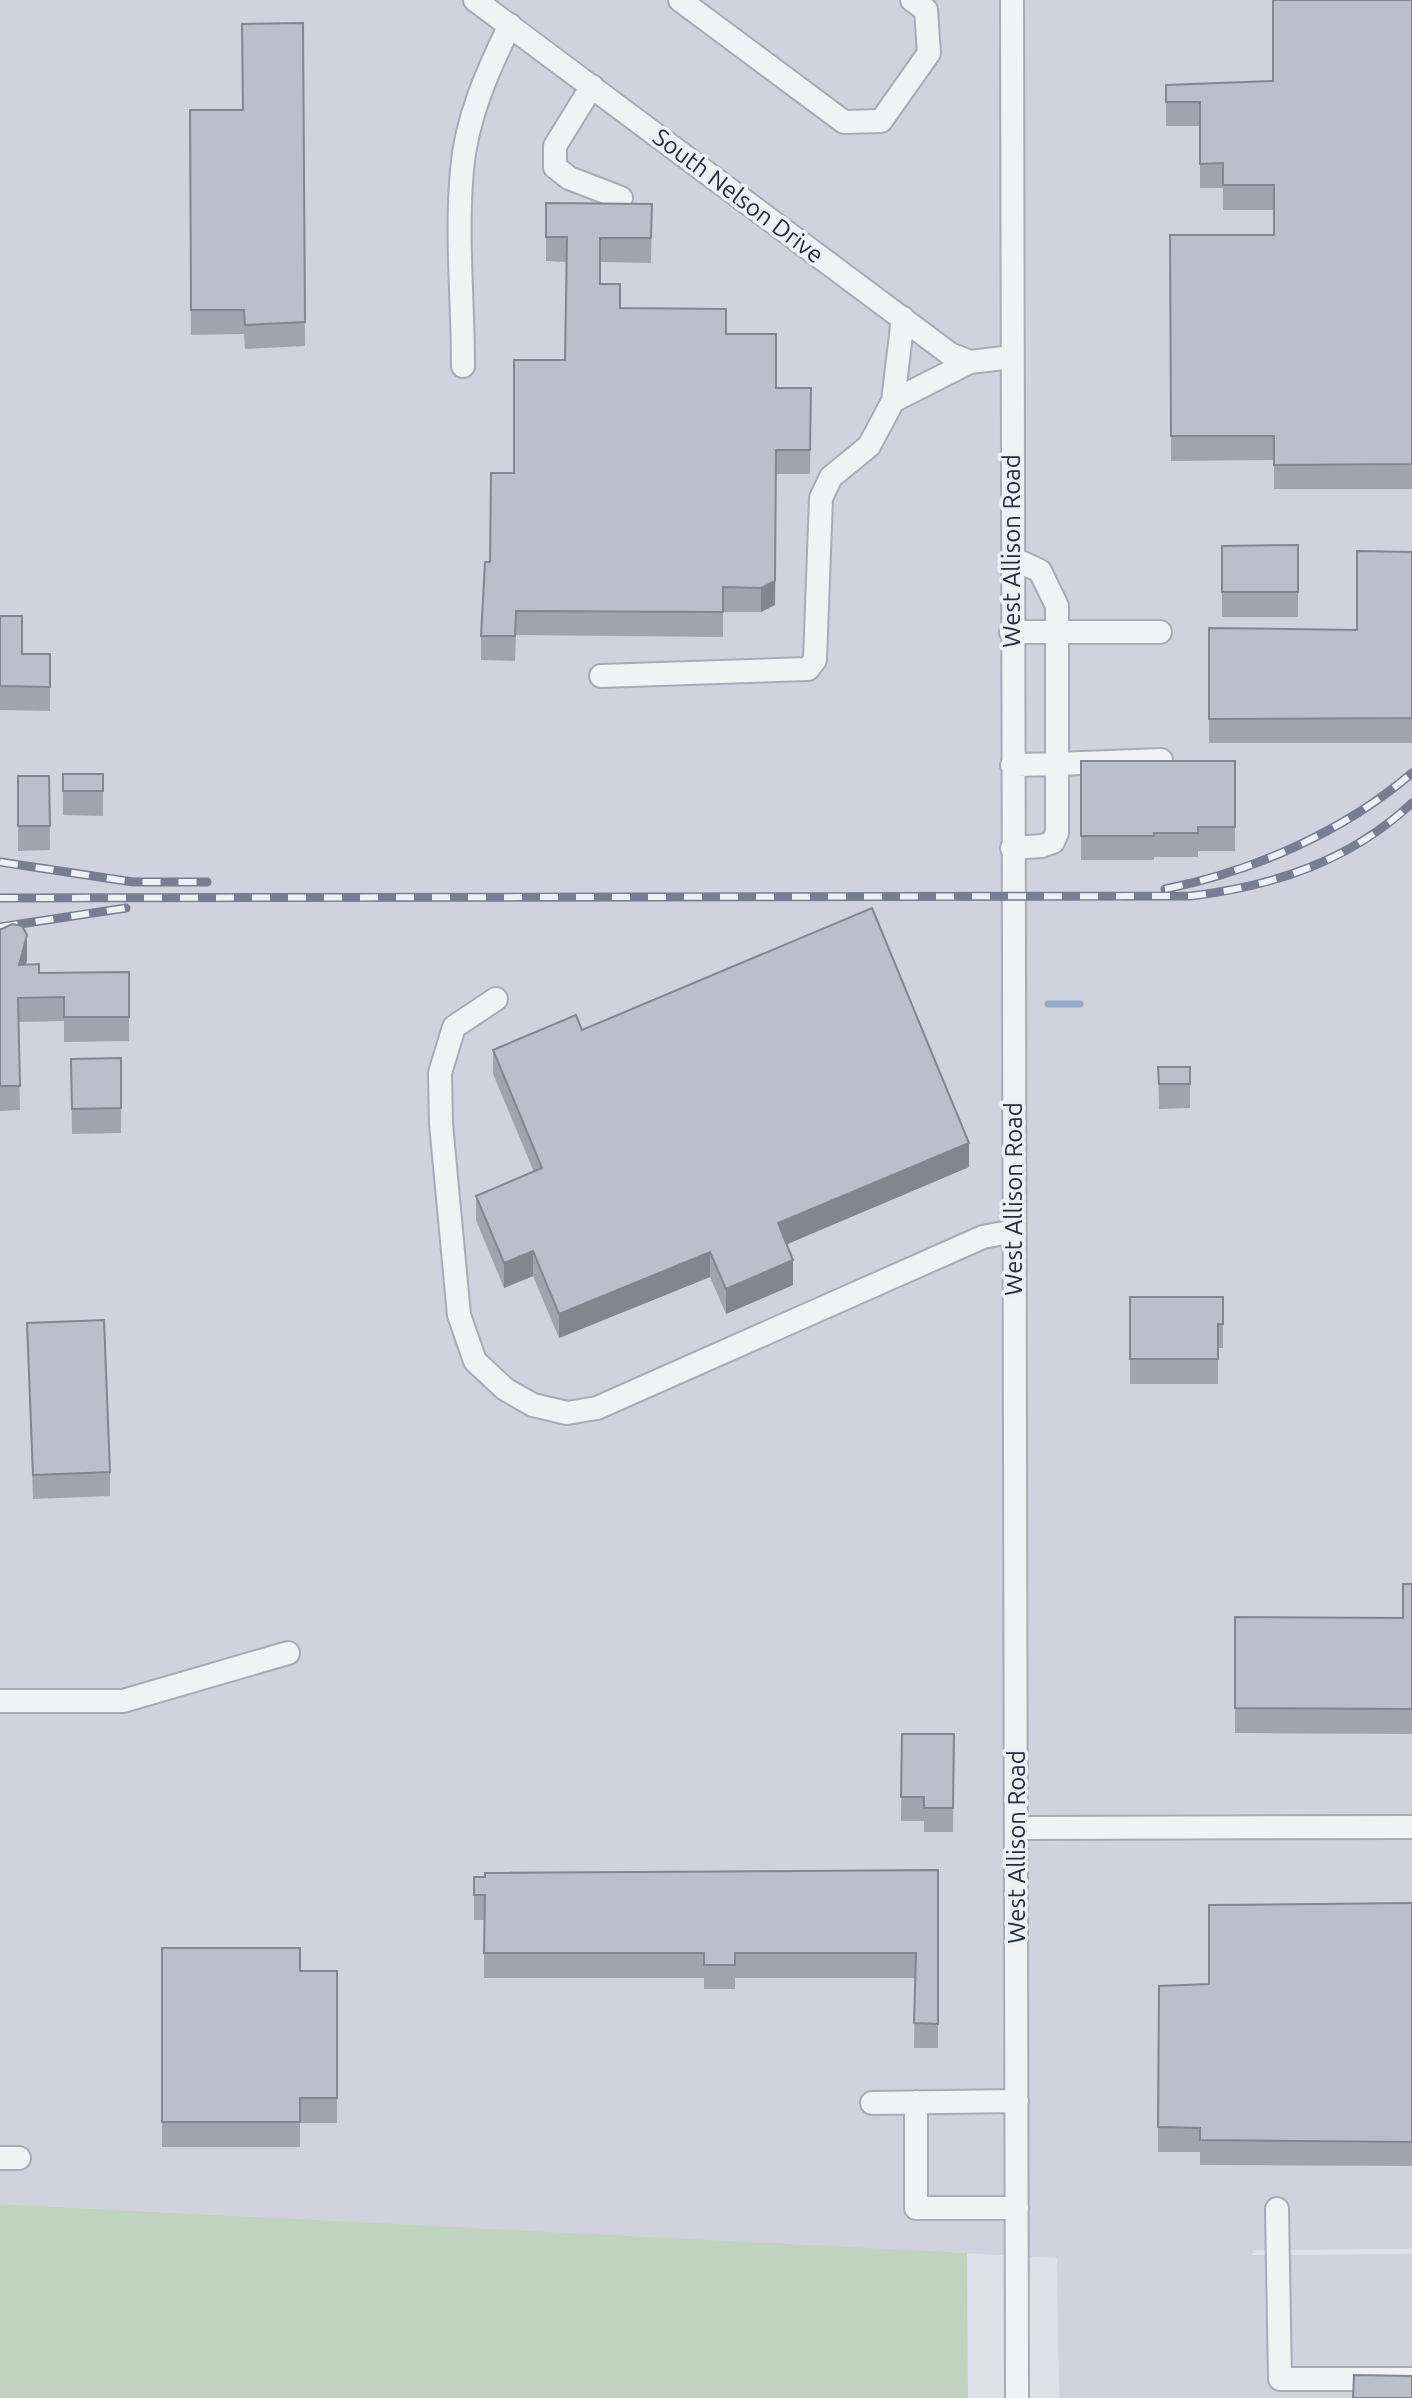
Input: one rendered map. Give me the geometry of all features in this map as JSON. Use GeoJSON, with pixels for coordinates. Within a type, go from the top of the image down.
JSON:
{"type":"FeatureCollection","features":[{"type":"Feature","properties":{"kind":"street","name":"South Nelson Drive"},"geometry":{"type":"LineString","coordinates":[[476,0],[950,354],[970,362]]}},
{"type":"Feature","properties":{"kind":"street"},"geometry":{"type":"LineString","coordinates":[[680,0],[844,122],[881,121],[929,53],[926,10],[912,0]]}},
{"type":"Feature","properties":{"kind":"street","name":"West Allison Road"},"geometry":{"type":"LineString","coordinates":[[1012,0],[1017,2398]]}},
{"type":"Feature","properties":{"kind":"street"},"geometry":{"type":"LineString","coordinates":[[463,366],[462,171],[471,122],[489,67],[510,25]]}},
{"type":"Feature","properties":{"kind":"street"},"geometry":{"type":"LineString","coordinates":[[592,86],[555,146],[555,167],[569,178],[621,198]]}},
{"type":"Feature","properties":{"kind":"street"},"geometry":{"type":"LineString","coordinates":[[601,676],[808,669],[815,660],[821,498],[831,477],[869,446],[893,401],[903,318]]}},
{"type":"Feature","properties":{"kind":"street"},"geometry":{"type":"LineString","coordinates":[[893,401],[970,362],[1012,357]]}},
{"type":"Feature","properties":{"kind":"street"},"geometry":{"type":"LineString","coordinates":[[1012,558],[1040,571],[1050,586],[1057,606],[1057,833],[1053,842],[1042,846],[1012,848]]}},
{"type":"Feature","properties":{"kind":"street"},"geometry":{"type":"LineString","coordinates":[[1011,632],[1160,632]]}},
{"type":"Feature","properties":{"kind":"street"},"geometry":{"type":"LineString","coordinates":[[1012,765],[1161,760]]}},
{"type":"Feature","properties":{"kind":"street"},"geometry":{"type":"LineString","coordinates":[[496,999],[454,1027],[440,1073],[441,1124],[459,1315],[475,1361],[505,1389],[533,1405],[567,1413],[597,1408],[983,1237],[1014,1231]]}},
{"type":"Feature","properties":{"kind":"street"},"geometry":{"type":"LineString","coordinates":[[0,1701],[123,1701],[288,1653]]}},
{"type":"Feature","properties":{"kind":"street"},"geometry":{"type":"LineString","coordinates":[[1018,1828],[1412,1827]]}},
{"type":"Feature","properties":{"kind":"street"},"geometry":{"type":"LineString","coordinates":[[872,2103],[1017,2101]]}},
{"type":"Feature","properties":{"kind":"street"},"geometry":{"type":"LineString","coordinates":[[916,2102],[916,2208],[1017,2208]]}},
{"type":"Feature","properties":{"kind":"street"},"geometry":{"type":"LineString","coordinates":[[1277,2209],[1280,2379],[1412,2379]]}},
{"type":"Feature","properties":{"kind":"shaded area"},"geometry":{"type":"Polygon","coordinates":[[[0,0],[1412,0],[1412,2249],[1253,2250],[1252,2255],[1412,2254],[1412,2398],[1059,2398],[1057,2258],[0,2204],[0,0]]]}},
{"type":"Feature","properties":{"kind":"green space"},"geometry":{"type":"Polygon","coordinates":[[[0,2204],[967,2253],[968,2398],[0,2398],[0,2204]]]}},
{"type":"Feature","properties":{"kind":"building"},"geometry":{"type":"Polygon","coordinates":[[[1273,0],[1412,0],[1412,464],[1274,465],[1274,436],[1171,436],[1170,235],[1274,235],[1274,185],[1223,185],[1223,163],[1200,164],[1200,102],[1166,102],[1166,85],[1273,81],[1273,0]]]}},
{"type":"Feature","properties":{"kind":"building"},"geometry":{"type":"Polygon","coordinates":[[[303,23],[305,322],[245,325],[244,310],[191,310],[190,110],[243,110],[242,24],[303,23]]]}},
{"type":"Feature","properties":{"kind":"building"},"geometry":{"type":"Polygon","coordinates":[[[546,203],[652,204],[651,238],[600,238],[600,284],[620,284],[620,308],[726,309],[726,334],[776,334],[776,388],[811,388],[810,450],[776,450],[775,581],[761,588],[723,587],[723,612],[516,611],[515,636],[481,636],[485,562],[490,562],[491,473],[514,473],[514,360],[565,360],[567,237],[546,237],[546,203]]]}},
{"type":"Feature","properties":{"kind":"building"},"geometry":{"type":"Polygon","coordinates":[[[1298,545],[1298,592],[1222,592],[1222,546],[1298,545]]]}},
{"type":"Feature","properties":{"kind":"building"},"geometry":{"type":"Polygon","coordinates":[[[1357,551],[1412,552],[1412,718],[1209,719],[1209,628],[1357,630],[1357,551]]]}},
{"type":"Feature","properties":{"kind":"building"},"geometry":{"type":"Polygon","coordinates":[[[0,616],[22,616],[22,654],[50,654],[50,687],[0,686],[0,616]]]}},
{"type":"Feature","properties":{"kind":"building"},"geometry":{"type":"Polygon","coordinates":[[[1081,761],[1235,761],[1235,827],[1198,827],[1198,833],[1154,833],[1154,836],[1081,836],[1081,761]]]}},
{"type":"Feature","properties":{"kind":"building"},"geometry":{"type":"Polygon","coordinates":[[[63,774],[103,774],[103,791],[63,791],[63,774]]]}},
{"type":"Feature","properties":{"kind":"building"},"geometry":{"type":"Polygon","coordinates":[[[18,776],[49,776],[50,826],[18,826],[18,776]]]}},
{"type":"Feature","properties":{"kind":"building"},"geometry":{"type":"Polygon","coordinates":[[[872,908],[969,1143],[778,1223],[793,1260],[726,1289],[710,1252],[559,1314],[533,1251],[504,1263],[476,1196],[542,1168],[493,1050],[576,1015],[582,1030],[872,908]]]}},
{"type":"Feature","properties":{"kind":"building"},"geometry":{"type":"Polygon","coordinates":[[[12,924],[22,926],[27,935],[19,965],[39,964],[39,973],[129,972],[129,1017],[64,1017],[64,997],[18,998],[20,1086],[0,1086],[0,929],[12,924]]]}},
{"type":"Feature","properties":{"kind":"building"},"geometry":{"type":"Polygon","coordinates":[[[121,1058],[121,1108],[72,1109],[71,1059],[121,1058]]]}},
{"type":"Feature","properties":{"kind":"building"},"geometry":{"type":"Polygon","coordinates":[[[1158,1067],[1190,1067],[1190,1084],[1159,1084],[1158,1067]]]}},
{"type":"Feature","properties":{"kind":"building"},"geometry":{"type":"Polygon","coordinates":[[[1130,1297],[1223,1297],[1223,1324],[1218,1324],[1218,1359],[1130,1359],[1130,1297]]]}},
{"type":"Feature","properties":{"kind":"building"},"geometry":{"type":"Polygon","coordinates":[[[104,1320],[110,1472],[33,1475],[27,1323],[104,1320]]]}},
{"type":"Feature","properties":{"kind":"building"},"geometry":{"type":"Polygon","coordinates":[[[1403,1584],[1412,1584],[1412,1709],[1235,1708],[1235,1617],[1403,1618],[1403,1584]]]}},
{"type":"Feature","properties":{"kind":"building"},"geometry":{"type":"Polygon","coordinates":[[[902,1734],[954,1734],[953,1808],[924,1808],[924,1797],[901,1797],[902,1734]]]}},
{"type":"Feature","properties":{"kind":"building"},"geometry":{"type":"Polygon","coordinates":[[[938,1870],[938,2024],[914,2023],[916,1953],[735,1953],[735,1965],[704,1965],[704,1953],[484,1953],[485,1895],[474,1895],[474,1877],[485,1877],[485,1873],[938,1870]]]}},
{"type":"Feature","properties":{"kind":"building"},"geometry":{"type":"Polygon","coordinates":[[[1412,1903],[1412,2142],[1200,2140],[1200,2128],[1158,2127],[1159,1986],[1209,1984],[1209,1905],[1412,1903]]]}},
{"type":"Feature","properties":{"kind":"building"},"geometry":{"type":"Polygon","coordinates":[[[162,1948],[300,1948],[300,1971],[337,1971],[337,2098],[300,2098],[300,2122],[162,2122],[162,1948]]]}},
{"type":"Feature","properties":{"kind":"building"},"geometry":{"type":"Polygon","coordinates":[[[1354,2375],[1412,2376],[1412,2398],[1353,2398],[1354,2375]]]}},
{"type":"Feature","properties":{"kind":"waterway"},"geometry":{"type":"LineString","coordinates":[[1048,1004],[1080,1004]]}},
{"type":"Feature","properties":{"kind":"railway"},"geometry":{"type":"LineString","coordinates":[[1165,889],[1231,872],[1296,846],[1357,813],[1412,773]]}},
{"type":"Feature","properties":{"kind":"railway"},"geometry":{"type":"LineString","coordinates":[[0,898],[1191,896],[1252,885],[1309,868],[1363,841],[1412,803]]}},
{"type":"Feature","properties":{"kind":"railway"},"geometry":{"type":"LineString","coordinates":[[0,862],[133,882],[207,882]]}},
{"type":"Feature","properties":{"kind":"railway"},"geometry":{"type":"LineString","coordinates":[[0,927],[126,908]]}}]}
